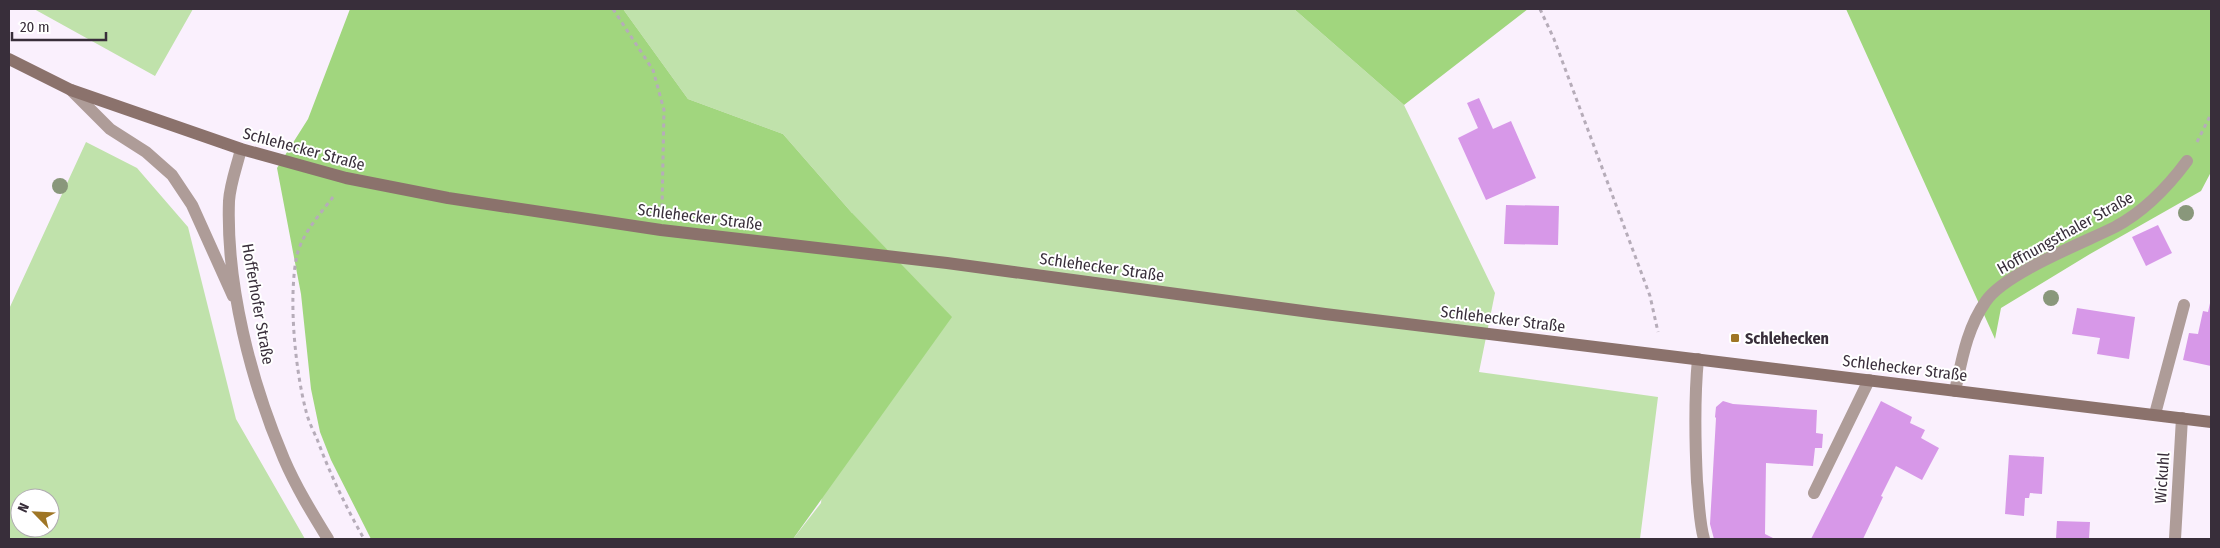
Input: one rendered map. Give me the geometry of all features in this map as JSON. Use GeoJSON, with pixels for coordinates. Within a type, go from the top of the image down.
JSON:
{"type":"FeatureCollection","features":[{"type":"Feature","properties":{"kind":"main road","name":"Schlehecker Straße"},"geometry":{"type":"LineString","coordinates":[[9,58],[71,90],[241,149],[346,178],[448,198],[662,230],[947,263],[1325,314],[2211,422]]}},
{"type":"Feature","properties":{"kind":"street"},"geometry":{"type":"LineString","coordinates":[[71,90],[110,129],[146,152],[172,175],[192,206],[238,307]]}},
{"type":"Feature","properties":{"kind":"street","name":"Hofferhofer Straße"},"geometry":{"type":"LineString","coordinates":[[241,149],[229,199],[230,242],[238,307],[254,376],[284,459],[297,487],[328,539]]}},
{"type":"Feature","properties":{"kind":"street","name":"Hoffnungsthaler Straße"},"geometry":{"type":"LineString","coordinates":[[1956,390],[1967,337],[1986,299],[2006,283],[2028,270],[2116,226],[2148,206],[2169,186],[2187,161]]}},
{"type":"Feature","properties":{"kind":"street"},"geometry":{"type":"LineString","coordinates":[[2155,414],[2184,305]]}},
{"type":"Feature","properties":{"kind":"street"},"geometry":{"type":"LineString","coordinates":[[1698,359],[1695,388],[1696,450],[1700,526],[1704,539]]}},
{"type":"Feature","properties":{"kind":"street"},"geometry":{"type":"LineString","coordinates":[[1814,493],[1869,380]]}},
{"type":"Feature","properties":{"kind":"street","name":"Wickuhl"},"geometry":{"type":"LineString","coordinates":[[2175,539],[2182,418]]}},
{"type":"Feature","properties":{"kind":"path"},"geometry":{"type":"LineString","coordinates":[[614,9],[653,70],[664,110],[662,230]]}},
{"type":"Feature","properties":{"kind":"path"},"geometry":{"type":"LineString","coordinates":[[1540,9],[1554,39],[1650,296],[1662,354]]}},
{"type":"Feature","properties":{"kind":"path"},"geometry":{"type":"LineString","coordinates":[[2187,161],[2211,114]]}},
{"type":"Feature","properties":{"kind":"path"},"geometry":{"type":"LineString","coordinates":[[346,178],[310,228],[298,253],[294,286],[294,337],[306,411],[341,497],[364,539]]}},
{"type":"Feature","properties":{"kind":"green space"},"geometry":{"type":"Polygon","coordinates":[[[34,9],[193,9],[155,76],[34,9]]]}},
{"type":"Feature","properties":{"kind":"green space"},"geometry":{"type":"Polygon","coordinates":[[[350,9],[623,9],[688,99],[783,134],[852,213],[952,317],[793,539],[371,539],[331,460],[320,432],[311,389],[301,294],[277,168],[308,119],[350,9]]]}},
{"type":"Feature","properties":{"kind":"green space"},"geometry":{"type":"Polygon","coordinates":[[[623,9],[1294,9],[1404,105],[1495,293],[1479,372],[1658,397],[1640,539],[793,539],[821,503],[852,213],[783,134],[688,99],[623,9]]]}},
{"type":"Feature","properties":{"kind":"green space"},"geometry":{"type":"Polygon","coordinates":[[[1294,9],[1528,9],[1404,105],[1294,9]]]}},
{"type":"Feature","properties":{"kind":"green space"},"geometry":{"type":"Polygon","coordinates":[[[1846,9],[2211,9],[2211,172],[2201,191],[2090,254],[2001,308],[1995,339],[1846,9]]]}},
{"type":"Feature","properties":{"kind":"green space"},"geometry":{"type":"Polygon","coordinates":[[[86,142],[137,168],[188,227],[236,419],[305,539],[9,539],[9,309],[86,142]]]}},
{"type":"Feature","properties":{"kind":"building"},"geometry":{"type":"Polygon","coordinates":[[[1479,98],[1493,129],[1511,121],[1536,178],[1486,200],[1458,138],[1478,128],[1467,103],[1479,98]]]}},
{"type":"Feature","properties":{"kind":"building"},"geometry":{"type":"Polygon","coordinates":[[[1506,205],[1559,206],[1558,245],[1504,244],[1506,205]]]}},
{"type":"Feature","properties":{"kind":"building"},"geometry":{"type":"Polygon","coordinates":[[[2158,225],[2172,253],[2146,266],[2132,237],[2158,225]]]}},
{"type":"Feature","properties":{"kind":"building"},"geometry":{"type":"Polygon","coordinates":[[[2210,303],[2211,366],[2183,360],[2189,333],[2198,334],[2203,311],[2208,312],[2210,303]]]}},
{"type":"Feature","properties":{"kind":"building"},"geometry":{"type":"Polygon","coordinates":[[[2077,308],[2135,317],[2129,359],[2097,354],[2100,338],[2072,334],[2077,308]]]}},
{"type":"Feature","properties":{"kind":"building"},"geometry":{"type":"Polygon","coordinates":[[[1723,401],[1733,404],[1817,410],[1816,433],[1823,434],[1822,448],[1815,448],[1813,466],[1766,463],[1765,534],[1775,539],[1714,539],[1710,524],[1715,417],[1716,407],[1723,401]]]}},
{"type":"Feature","properties":{"kind":"building"},"geometry":{"type":"Polygon","coordinates":[[[1881,401],[1912,417],[1910,423],[1925,430],[1921,438],[1939,448],[1922,480],[1896,466],[1863,539],[1811,539],[1881,401]]]}},
{"type":"Feature","properties":{"kind":"building"},"geometry":{"type":"Polygon","coordinates":[[[2009,455],[2044,457],[2042,494],[2030,493],[2029,498],[2025,498],[2024,516],[2005,514],[2009,455]]]}},
{"type":"Feature","properties":{"kind":"building"},"geometry":{"type":"Polygon","coordinates":[[[2057,521],[2090,522],[2089,539],[2056,539],[2057,521]]]}},
{"type":"Feature","properties":{"kind":"place","name":"Schlehecken"},"geometry":{"type":"Point","coordinates":[1735,338]}}]}
